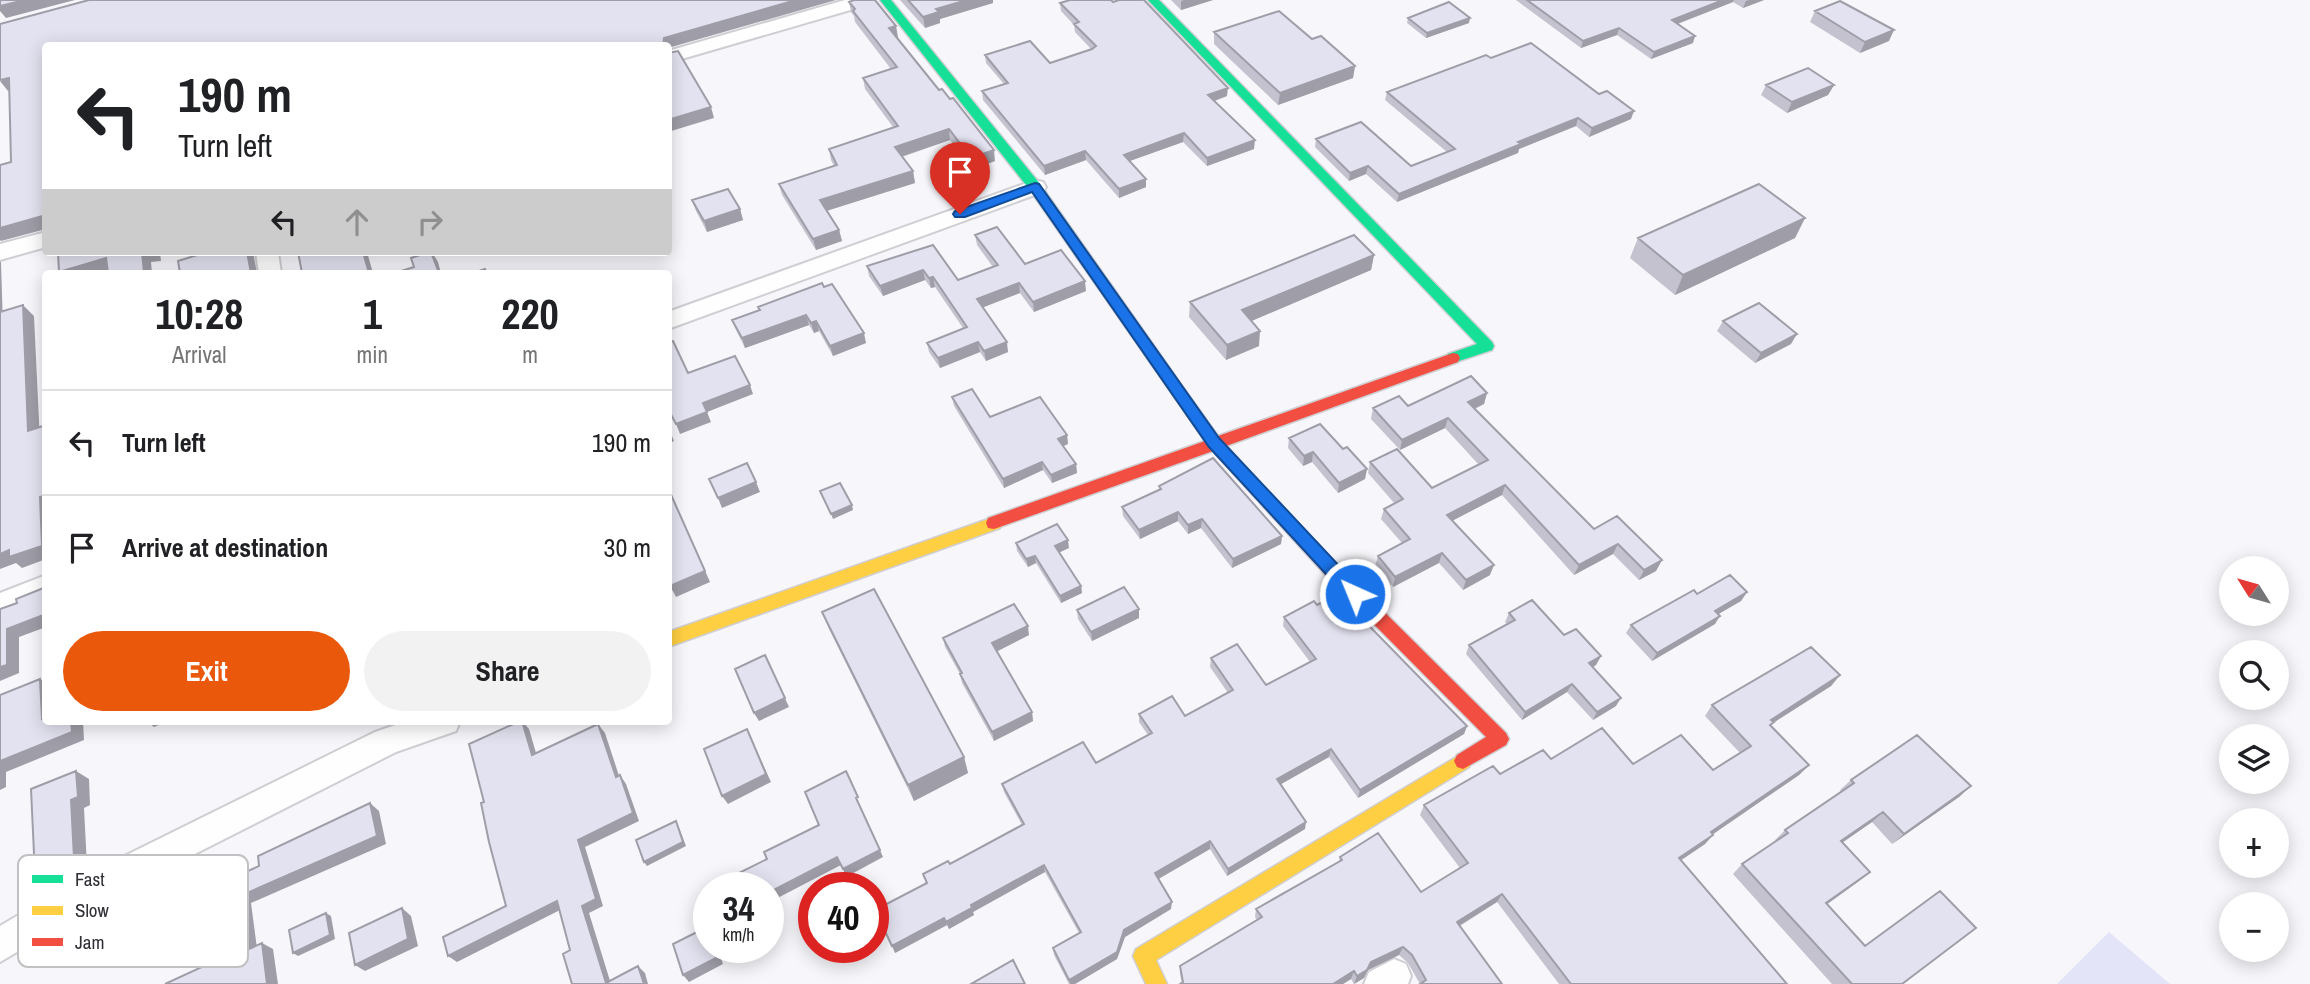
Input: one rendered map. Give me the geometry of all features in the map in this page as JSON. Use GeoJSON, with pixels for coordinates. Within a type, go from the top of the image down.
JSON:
{"type":"FeatureCollection","features":[{"type":"Feature","properties":{"kind":"street"},"geometry":{"type":"LineString","coordinates":[[672,56],[865,0]]}},
{"type":"Feature","properties":{"kind":"street"},"geometry":{"type":"LineString","coordinates":[[885,0],[1035,187],[1214,442],[1337,576],[1500,739],[1143,956],[1157,984]]}},
{"type":"Feature","properties":{"kind":"street"},"geometry":{"type":"LineString","coordinates":[[672,639],[1214,442],[1488,346],[1153,0]]}},
{"type":"Feature","properties":{"kind":"street"},"geometry":{"type":"LineString","coordinates":[[672,320],[1035,187]]}},
{"type":"Feature","properties":{"kind":"street"},"geometry":{"type":"LineString","coordinates":[[0,253],[42,240]]}},
{"type":"Feature","properties":{"kind":"street"},"geometry":{"type":"LineString","coordinates":[[0,605],[42,588]]}},
{"type":"Feature","properties":{"kind":"street"},"geometry":{"type":"LineString","coordinates":[[155,855],[383,732],[422,725]]}},
{"type":"Feature","properties":{"kind":"street"},"geometry":{"type":"LineString","coordinates":[[0,945],[18,934]]}},
{"type":"Feature","properties":{"kind":"shaded area"},"geometry":{"type":"Polygon","coordinates":[[[2109,932],[2170,984],[2057,984],[2109,932]]]}},
{"type":"Feature","properties":{"kind":"building"},"geometry":{"type":"Polygon","coordinates":[[[0,0],[25,0],[0,6],[0,0]]]}},
{"type":"Feature","properties":{"kind":"building"},"geometry":{"type":"Polygon","coordinates":[[[89,0],[796,0],[664,38],[664,42],[42,42],[42,216],[0,228],[0,165],[11,162],[9,78],[0,80],[0,24],[89,0]]]}},
{"type":"Feature","properties":{"kind":"building"},"geometry":{"type":"Polygon","coordinates":[[[875,0],[896,26],[889,28],[939,90],[942,89],[950,99],[953,98],[994,150],[971,158],[949,129],[895,147],[913,171],[820,200],[839,230],[813,239],[779,184],[837,165],[829,149],[898,126],[863,78],[897,67],[853,11],[855,9],[849,2],[875,0]]]}},
{"type":"Feature","properties":{"kind":"building"},"geometry":{"type":"Polygon","coordinates":[[[908,0],[967,0],[936,9],[939,12],[923,17],[908,0]]]}},
{"type":"Feature","properties":{"kind":"building"},"geometry":{"type":"Polygon","coordinates":[[[1070,0],[1144,0],[1228,88],[1208,95],[1255,140],[1207,158],[1184,133],[1124,155],[1146,179],[1119,189],[1085,151],[1044,166],[982,91],[1008,83],[985,55],[1030,41],[1050,63],[1092,49],[1096,46],[1074,24],[1079,22],[1060,3],[1070,0]]]}},
{"type":"Feature","properties":{"kind":"building"},"geometry":{"type":"Polygon","coordinates":[[[1527,0],[1723,0],[1672,20],[1695,36],[1654,52],[1619,28],[1583,41],[1527,0]]]}},
{"type":"Feature","properties":{"kind":"building"},"geometry":{"type":"Polygon","coordinates":[[[1840,1],[1894,30],[1865,42],[1815,11],[1840,1]]]}},
{"type":"Feature","properties":{"kind":"building"},"geometry":{"type":"Polygon","coordinates":[[[1449,2],[1470,18],[1427,33],[1408,18],[1449,2]]]}},
{"type":"Feature","properties":{"kind":"building"},"geometry":{"type":"Polygon","coordinates":[[[1279,11],[1312,39],[1321,36],[1355,66],[1280,93],[1214,32],[1279,11]]]}},
{"type":"Feature","properties":{"kind":"building"},"geometry":{"type":"Polygon","coordinates":[[[1531,43],[1599,94],[1607,91],[1634,111],[1592,128],[1578,118],[1399,194],[1368,166],[1350,173],[1316,139],[1361,122],[1411,166],[1455,149],[1387,92],[1486,55],[1491,58],[1531,43]]]}},
{"type":"Feature","properties":{"kind":"building"},"geometry":{"type":"Polygon","coordinates":[[[678,51],[711,107],[672,119],[672,52],[678,51]]]}},
{"type":"Feature","properties":{"kind":"building"},"geometry":{"type":"Polygon","coordinates":[[[1808,68],[1834,85],[1792,102],[1766,85],[1808,68]]]}},
{"type":"Feature","properties":{"kind":"building"},"geometry":{"type":"Polygon","coordinates":[[[1759,184],[1805,218],[1683,275],[1638,238],[1759,184]]]}},
{"type":"Feature","properties":{"kind":"building"},"geometry":{"type":"Polygon","coordinates":[[[728,189],[740,209],[704,221],[692,200],[728,189]]]}},
{"type":"Feature","properties":{"kind":"building"},"geometry":{"type":"Polygon","coordinates":[[[997,227],[1025,264],[1061,250],[1085,281],[1033,302],[1019,283],[977,299],[1007,342],[984,351],[978,342],[938,358],[927,343],[967,327],[933,277],[929,278],[923,270],[880,286],[867,266],[933,245],[958,280],[998,265],[975,235],[997,227]]]}},
{"type":"Feature","properties":{"kind":"building"},"geometry":{"type":"Polygon","coordinates":[[[1354,235],[1374,255],[1242,310],[1260,331],[1227,345],[1190,302],[1354,235]]]}},
{"type":"Feature","properties":{"kind":"building"},"geometry":{"type":"Polygon","coordinates":[[[58,256],[142,256],[144,270],[108,270],[106,258],[59,270],[58,256]]]}},
{"type":"Feature","properties":{"kind":"building"},"geometry":{"type":"Polygon","coordinates":[[[194,256],[248,256],[250,270],[180,270],[178,261],[194,256]]]}},
{"type":"Feature","properties":{"kind":"building"},"geometry":{"type":"Polygon","coordinates":[[[299,256],[364,256],[368,270],[301,270],[299,256]]]}},
{"type":"Feature","properties":{"kind":"building"},"geometry":{"type":"Polygon","coordinates":[[[433,256],[438,270],[404,270],[414,267],[411,258],[433,256]]]}},
{"type":"Feature","properties":{"kind":"building"},"geometry":{"type":"Polygon","coordinates":[[[822,283],[824,287],[832,284],[864,333],[830,346],[816,321],[811,323],[806,315],[742,338],[732,320],[760,310],[758,307],[822,283]]]}},
{"type":"Feature","properties":{"kind":"building"},"geometry":{"type":"Polygon","coordinates":[[[1759,303],[1797,334],[1761,353],[1723,321],[1759,303]]]}},
{"type":"Feature","properties":{"kind":"building"},"geometry":{"type":"Polygon","coordinates":[[[23,305],[28,431],[42,426],[42,546],[9,557],[9,550],[0,554],[0,312],[23,305]]]}},
{"type":"Feature","properties":{"kind":"building"},"geometry":{"type":"Polygon","coordinates":[[[672,341],[688,373],[735,356],[750,385],[703,403],[707,412],[676,424],[672,416],[672,341]]]}},
{"type":"Feature","properties":{"kind":"building"},"geometry":{"type":"Polygon","coordinates":[[[1471,376],[1487,393],[1468,402],[1594,529],[1617,516],[1662,560],[1644,570],[1618,544],[1579,565],[1505,485],[1447,515],[1494,565],[1466,580],[1442,553],[1395,577],[1378,556],[1410,539],[1384,509],[1403,499],[1370,462],[1397,449],[1432,488],[1488,460],[1448,418],[1402,440],[1373,408],[1399,396],[1408,406],[1471,376]]]}},
{"type":"Feature","properties":{"kind":"building"},"geometry":{"type":"Polygon","coordinates":[[[972,389],[990,417],[1040,397],[1067,435],[1058,439],[1076,464],[1051,475],[1042,462],[1003,479],[952,397],[972,389]]]}},
{"type":"Feature","properties":{"kind":"building"},"geometry":{"type":"Polygon","coordinates":[[[1320,424],[1343,449],[1347,447],[1367,469],[1339,483],[1313,452],[1304,456],[1289,438],[1320,424]]]}},
{"type":"Feature","properties":{"kind":"building"},"geometry":{"type":"Polygon","coordinates":[[[1213,458],[1282,536],[1233,559],[1202,519],[1188,525],[1178,512],[1139,530],[1122,507],[1161,489],[1159,486],[1213,458]]]}},
{"type":"Feature","properties":{"kind":"building"},"geometry":{"type":"Polygon","coordinates":[[[747,463],[756,482],[718,498],[709,479],[747,463]]]}},
{"type":"Feature","properties":{"kind":"building"},"geometry":{"type":"Polygon","coordinates":[[[840,483],[852,505],[831,514],[820,491],[840,483]]]}},
{"type":"Feature","properties":{"kind":"building"},"geometry":{"type":"Polygon","coordinates":[[[672,497],[705,571],[672,585],[672,497]]]}},
{"type":"Feature","properties":{"kind":"building"},"geometry":{"type":"Polygon","coordinates":[[[1057,524],[1068,540],[1055,546],[1081,586],[1060,596],[1035,556],[1026,559],[1016,543],[1057,524]]]}},
{"type":"Feature","properties":{"kind":"building"},"geometry":{"type":"Polygon","coordinates":[[[1730,575],[1747,592],[1715,611],[1720,616],[1657,653],[1631,625],[1694,590],[1697,594],[1730,575]]]}},
{"type":"Feature","properties":{"kind":"building"},"geometry":{"type":"Polygon","coordinates":[[[1124,587],[1139,609],[1091,632],[1077,610],[1124,587]]]}},
{"type":"Feature","properties":{"kind":"building"},"geometry":{"type":"Polygon","coordinates":[[[42,589],[42,616],[7,629],[7,665],[0,667],[0,609],[17,603],[16,599],[42,589]]]}},
{"type":"Feature","properties":{"kind":"building"},"geometry":{"type":"Polygon","coordinates":[[[874,589],[964,757],[908,785],[822,612],[874,589]]]}},
{"type":"Feature","properties":{"kind":"building"},"geometry":{"type":"Polygon","coordinates":[[[1338,594],[1467,726],[1360,790],[1331,749],[1277,779],[1306,822],[1228,869],[1210,841],[1155,873],[1172,902],[1124,930],[1117,952],[1069,980],[1053,948],[1081,932],[1044,865],[971,905],[972,908],[946,922],[944,918],[892,946],[889,940],[889,903],[927,883],[923,874],[948,861],[950,864],[1024,824],[1002,784],[1083,742],[1096,763],[1152,733],[1139,714],[1172,696],[1185,716],[1233,690],[1211,658],[1237,644],[1266,685],[1316,659],[1284,617],[1314,601],[1317,605],[1338,594]]]}},
{"type":"Feature","properties":{"kind":"building"},"geometry":{"type":"Polygon","coordinates":[[[1532,600],[1564,635],[1576,629],[1601,656],[1589,663],[1621,698],[1597,712],[1572,684],[1525,712],[1469,645],[1515,620],[1509,613],[1532,600]]]}},
{"type":"Feature","properties":{"kind":"building"},"geometry":{"type":"Polygon","coordinates":[[[1014,604],[1028,626],[992,643],[1032,712],[992,732],[943,638],[1014,604]]]}},
{"type":"Feature","properties":{"kind":"building"},"geometry":{"type":"Polygon","coordinates":[[[1811,647],[1840,675],[1771,720],[1774,722],[1770,725],[1809,765],[1711,832],[1713,835],[1679,858],[1787,984],[1571,984],[1502,894],[1457,922],[1502,984],[1420,984],[1426,980],[1412,955],[1403,947],[1371,962],[1367,970],[1357,976],[1354,971],[1333,984],[1180,984],[1183,982],[1180,966],[1262,917],[1256,909],[1342,860],[1340,857],[1378,833],[1421,892],[1468,863],[1424,805],[1493,766],[1500,774],[1543,750],[1551,759],[1602,728],[1633,764],[1681,735],[1713,770],[1751,746],[1712,705],[1811,647]]]}},
{"type":"Feature","properties":{"kind":"building"},"geometry":{"type":"Polygon","coordinates":[[[765,655],[785,698],[754,713],[735,669],[765,655]]]}},
{"type":"Feature","properties":{"kind":"building"},"geometry":{"type":"Polygon","coordinates":[[[40,679],[42,725],[71,725],[72,732],[0,761],[0,695],[40,679]]]}},
{"type":"Feature","properties":{"kind":"building"},"geometry":{"type":"Polygon","coordinates":[[[511,725],[523,725],[532,755],[598,725],[616,777],[620,775],[633,813],[578,840],[596,899],[582,906],[606,983],[638,966],[644,984],[572,984],[563,954],[570,950],[557,901],[448,956],[443,937],[506,906],[489,842],[481,803],[484,802],[469,744],[511,725]]]}},
{"type":"Feature","properties":{"kind":"building"},"geometry":{"type":"Polygon","coordinates":[[[747,729],[766,774],[722,796],[704,749],[747,729]]]}},
{"type":"Feature","properties":{"kind":"building"},"geometry":{"type":"Polygon","coordinates":[[[1917,735],[1971,786],[1904,834],[1883,812],[1841,841],[1870,872],[1826,903],[1865,946],[1940,891],[1976,928],[1902,984],[1852,984],[1742,864],[1788,833],[1785,830],[1854,783],[1851,780],[1917,735]]]}},
{"type":"Feature","properties":{"kind":"building"},"geometry":{"type":"Polygon","coordinates":[[[76,771],[78,797],[71,800],[74,855],[34,855],[31,789],[76,771]]]}},
{"type":"Feature","properties":{"kind":"building"},"geometry":{"type":"Polygon","coordinates":[[[846,771],[880,850],[843,869],[837,857],[808,872],[798,872],[798,877],[784,885],[784,872],[741,872],[767,859],[764,852],[819,825],[805,792],[846,771]]]}},
{"type":"Feature","properties":{"kind":"building"},"geometry":{"type":"Polygon","coordinates":[[[370,803],[377,836],[248,892],[248,871],[259,866],[258,856],[370,803]]]}},
{"type":"Feature","properties":{"kind":"building"},"geometry":{"type":"Polygon","coordinates":[[[676,821],[683,842],[644,862],[636,840],[676,821]]]}},
{"type":"Feature","properties":{"kind":"building"},"geometry":{"type":"Polygon","coordinates":[[[402,908],[408,939],[355,965],[349,933],[402,908]]]}},
{"type":"Feature","properties":{"kind":"building"},"geometry":{"type":"Polygon","coordinates":[[[326,913],[330,935],[293,953],[289,930],[326,913]]]}},
{"type":"Feature","properties":{"kind":"building"},"geometry":{"type":"Polygon","coordinates":[[[693,934],[693,963],[706,963],[683,975],[673,944],[693,934]]]}},
{"type":"Feature","properties":{"kind":"building"},"geometry":{"type":"Polygon","coordinates":[[[262,943],[267,984],[165,984],[202,967],[248,967],[248,950],[262,943]]]}},
{"type":"Feature","properties":{"kind":"building"},"geometry":{"type":"Polygon","coordinates":[[[1013,960],[1025,984],[971,984],[1013,960]]]}},
{"type":"Feature","properties":{"kind":"traffic: fast"},"geometry":{"type":"LineString","coordinates":[[885,0],[1035,187],[1180,394]]}},
{"type":"Feature","properties":{"kind":"traffic: fast"},"geometry":{"type":"LineString","coordinates":[[1153,0],[1487,346],[1453,358]]}},
{"type":"Feature","properties":{"kind":"traffic: slow"},"geometry":{"type":"LineString","coordinates":[[672,639],[994,523]]}},
{"type":"Feature","properties":{"kind":"traffic: slow"},"geometry":{"type":"LineString","coordinates":[[1157,984],[1143,956],[1463,761]]}},
{"type":"Feature","properties":{"kind":"traffic: jam"},"geometry":{"type":"LineString","coordinates":[[994,523],[1453,358]]}},
{"type":"Feature","properties":{"kind":"traffic: jam"},"geometry":{"type":"LineString","coordinates":[[1180,394],[1214,442],[1337,576],[1500,739],[1463,761]]}},
{"type":"Feature","properties":{"kind":"route"},"geometry":{"type":"LineString","coordinates":[[960,214],[1035,187],[1214,442],[1355,594]]}}]}
